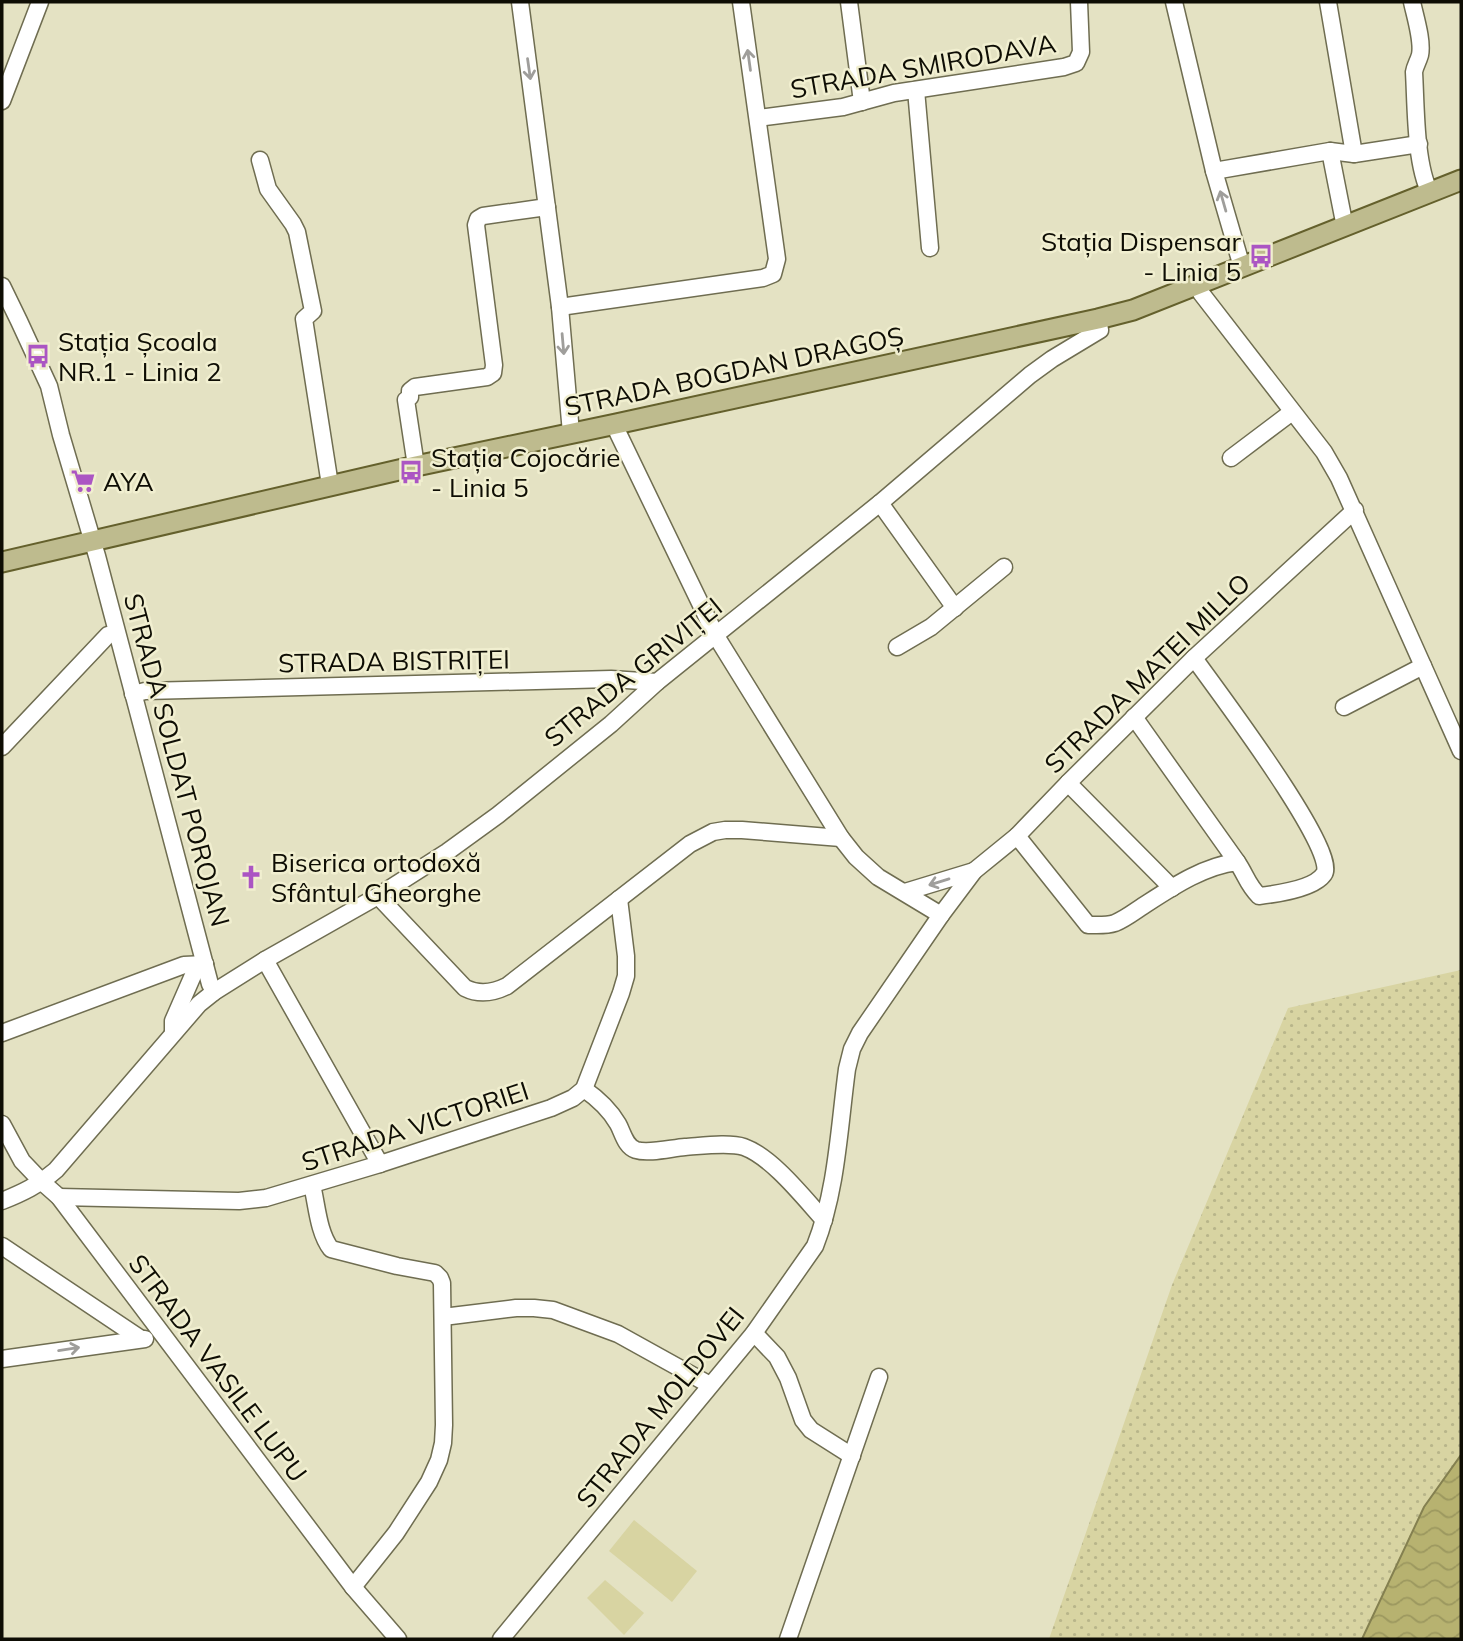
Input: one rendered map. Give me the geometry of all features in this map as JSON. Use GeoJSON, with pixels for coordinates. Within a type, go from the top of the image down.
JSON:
{"type":"FeatureCollection","features":[{"type":"Feature","properties":{"kind":"main road","name":"STRADA BOGDAN DRAGOȘ"},"geometry":{"type":"LineString","coordinates":[[2,562],[330,485],[1133,310],[1461,180]]}},
{"type":"Feature","properties":{"kind":"street"},"geometry":{"type":"LineString","coordinates":[[2,101],[40,2]]}},
{"type":"Feature","properties":{"kind":"street"},"geometry":{"type":"LineString","coordinates":[[520,2],[560,307],[571,433]]}},
{"type":"Feature","properties":{"kind":"street","name":"STRADA SMIRODAVA"},"geometry":{"type":"LineString","coordinates":[[560,307],[764,278],[773,274],[777,259],[741,2]]}},
{"type":"Feature","properties":{"kind":"street"},"geometry":{"type":"LineString","coordinates":[[849,2],[862,102]]}},
{"type":"Feature","properties":{"kind":"street","name":"STRADA SMIRODAVA"},"geometry":{"type":"LineString","coordinates":[[758,118],[843,107],[894,93],[1076,63],[1081,52],[1079,2]]}},
{"type":"Feature","properties":{"kind":"street"},"geometry":{"type":"LineString","coordinates":[[1174,2],[1214,171],[1242,267]]}},
{"type":"Feature","properties":{"kind":"street"},"geometry":{"type":"LineString","coordinates":[[1328,2],[1354,154]]}},
{"type":"Feature","properties":{"kind":"street"},"geometry":{"type":"LineString","coordinates":[[1412,2],[1420,44],[1420,56],[1414,72],[1419,144],[1426,185],[1430,193]]}},
{"type":"Feature","properties":{"kind":"street"},"geometry":{"type":"LineString","coordinates":[[916,90],[930,248]]}},
{"type":"Feature","properties":{"kind":"street"},"geometry":{"type":"LineString","coordinates":[[1214,171],[1330,151],[1354,154],[1419,144]]}},
{"type":"Feature","properties":{"kind":"street"},"geometry":{"type":"LineString","coordinates":[[1330,151],[1346,225]]}},
{"type":"Feature","properties":{"kind":"street"},"geometry":{"type":"LineString","coordinates":[[260,160],[268,189],[293,224],[300,242],[313,311],[304,319],[330,485]]}},
{"type":"Feature","properties":{"kind":"street"},"geometry":{"type":"LineString","coordinates":[[416,466],[406,400],[410,397],[410,391],[415,387],[487,377],[493,373],[476,225],[478,219],[547,207]]}},
{"type":"Feature","properties":{"kind":"street"},"geometry":{"type":"LineString","coordinates":[[1197,284],[1200,293],[1324,452],[1339,478],[1461,751]]}},
{"type":"Feature","properties":{"kind":"street","name":"STRADA SOLDAT POROJAN"},"geometry":{"type":"LineString","coordinates":[[2,286],[49,386],[214,992]]}},
{"type":"Feature","properties":{"kind":"street","name":"STRADA GRIVIȚEI"},"geometry":{"type":"LineString","coordinates":[[2,1201],[23,1193],[56,1170],[199,1004],[265,960],[378,896],[447,852],[498,815],[611,724],[657,682],[880,503],[1030,375],[1100,330],[1098,319]]}},
{"type":"Feature","properties":{"kind":"street"},"geometry":{"type":"LineString","coordinates":[[1231,458],[1292,412]]}},
{"type":"Feature","properties":{"kind":"street"},"geometry":{"type":"LineString","coordinates":[[616,424],[716,636],[841,838],[856,857],[878,877],[941,915]]}},
{"type":"Feature","properties":{"kind":"street"},"geometry":{"type":"LineString","coordinates":[[880,503],[955,608]]}},
{"type":"Feature","properties":{"kind":"street","name":"STRADA MATEI MILLO"},"geometry":{"type":"LineString","coordinates":[[831,1192],[852,1049],[860,1033],[974,871],[1017,836],[1194,658],[1355,510]]}},
{"type":"Feature","properties":{"kind":"street"},"geometry":{"type":"LineString","coordinates":[[898,647],[931,627],[1004,567]]}},
{"type":"Feature","properties":{"kind":"street"},"geometry":{"type":"LineString","coordinates":[[2,747],[108,635],[116,633]]}},
{"type":"Feature","properties":{"kind":"street"},"geometry":{"type":"LineString","coordinates":[[1134,717],[1237,862],[1249,886],[1259,896],[1308,885],[1324,876],[1327,867],[1322,853],[1288,791],[1194,658]]}},
{"type":"Feature","properties":{"kind":"street"},"geometry":{"type":"LineString","coordinates":[[1344,707],[1423,666]]}},
{"type":"Feature","properties":{"kind":"street","name":"STRADA BISTRIȚEI"},"geometry":{"type":"LineString","coordinates":[[133,694],[145,691],[611,679],[657,682]]}},
{"type":"Feature","properties":{"kind":"street"},"geometry":{"type":"LineString","coordinates":[[1068,783],[1172,888]]}},
{"type":"Feature","properties":{"kind":"street"},"geometry":{"type":"LineString","coordinates":[[378,896],[465,988],[489,993],[506,986],[690,844],[713,832],[742,830],[841,838]]}},
{"type":"Feature","properties":{"kind":"street"},"geometry":{"type":"LineString","coordinates":[[1017,836],[1088,925],[1102,926],[1116,922],[1172,888],[1213,868],[1237,862]]}},
{"type":"Feature","properties":{"kind":"street","name":"STRADA MATEI MILLO"},"geometry":{"type":"LineString","coordinates":[[905,892],[974,871]]}},
{"type":"Feature","properties":{"kind":"street"},"geometry":{"type":"LineString","coordinates":[[619,899],[626,976],[584,1089],[597,1097],[617,1122],[625,1140],[634,1149],[645,1151],[743,1146],[761,1155],[824,1220]]}},
{"type":"Feature","properties":{"kind":"street"},"geometry":{"type":"LineString","coordinates":[[265,960],[380,1164]]}},
{"type":"Feature","properties":{"kind":"street"},"geometry":{"type":"LineString","coordinates":[[2,1033],[184,965],[205,964]]}},
{"type":"Feature","properties":{"kind":"street","name":"STRADA GRIVIȚEI"},"geometry":{"type":"LineString","coordinates":[[173,1034],[173,1021],[194,973],[205,964]]}},
{"type":"Feature","properties":{"kind":"street","name":"STRADA VICTORIEI"},"geometry":{"type":"LineString","coordinates":[[59,1197],[239,1200],[266,1198],[551,1108],[573,1098],[584,1089]]}},
{"type":"Feature","properties":{"kind":"street","name":"STRADA VASILE LUPU"},"geometry":{"type":"LineString","coordinates":[[2,1124],[22,1161],[59,1197],[353,1587],[398,1639]]}},
{"type":"Feature","properties":{"kind":"street"},"geometry":{"type":"LineString","coordinates":[[312,1185],[326,1243],[331,1249],[435,1273],[442,1283],[444,1425],[439,1460],[429,1482],[396,1533],[353,1587]]}},
{"type":"Feature","properties":{"kind":"street","name":"STRADA MOLDOVEI"},"geometry":{"type":"LineString","coordinates":[[501,1639],[754,1333],[815,1246],[831,1192]]}},
{"type":"Feature","properties":{"kind":"street"},"geometry":{"type":"LineString","coordinates":[[2,1245],[142,1339]]}},
{"type":"Feature","properties":{"kind":"street"},"geometry":{"type":"LineString","coordinates":[[443,1317],[516,1308],[553,1310],[618,1334],[710,1385]]}},
{"type":"Feature","properties":{"kind":"street"},"geometry":{"type":"LineString","coordinates":[[754,1333],[777,1357],[788,1378],[803,1420],[811,1430],[852,1456]]}},
{"type":"Feature","properties":{"kind":"street"},"geometry":{"type":"LineString","coordinates":[[2,1359],[163,1336]]}},
{"type":"Feature","properties":{"kind":"street"},"geometry":{"type":"LineString","coordinates":[[789,1639],[879,1377]]}},
{"type":"Feature","properties":{"kind":"shaded area"},"geometry":{"type":"Polygon","coordinates":[[[1461,970],[1461,1455],[1424,1507],[1362,1639],[1049,1639],[1172,1285],[1288,1008],[1461,970]]]}},
{"type":"Feature","properties":{"kind":"shaded area"},"geometry":{"type":"Polygon","coordinates":[[[634,1520],[697,1571],[672,1602],[609,1551],[634,1520]]]}},
{"type":"Feature","properties":{"kind":"shaded area"},"geometry":{"type":"Polygon","coordinates":[[[605,1580],[644,1613],[624,1635],[587,1598],[605,1580]]]}},
{"type":"Feature","properties":{"kind":"water"},"geometry":{"type":"Polygon","coordinates":[[[1461,1455],[1461,1639],[1362,1639],[1424,1507],[1461,1455]]]}},
{"type":"Feature","properties":{"kind":"place","name":"Stația Dispensar - Linia 5"},"geometry":{"type":"Point","coordinates":[1261,256]}},
{"type":"Feature","properties":{"kind":"place","name":"Stația Școala NR.1 - Linia 2"},"geometry":{"type":"Point","coordinates":[38,356]}},
{"type":"Feature","properties":{"kind":"place","name":"Stația Cojocărie - Linia 5"},"geometry":{"type":"Point","coordinates":[411,472]}},
{"type":"Feature","properties":{"kind":"place","name":"AYA"},"geometry":{"type":"Point","coordinates":[83,481]}},
{"type":"Feature","properties":{"kind":"place","name":"Biserica ortodoxă Sfântul Gheorghe"},"geometry":{"type":"Point","coordinates":[251,877]}}]}
